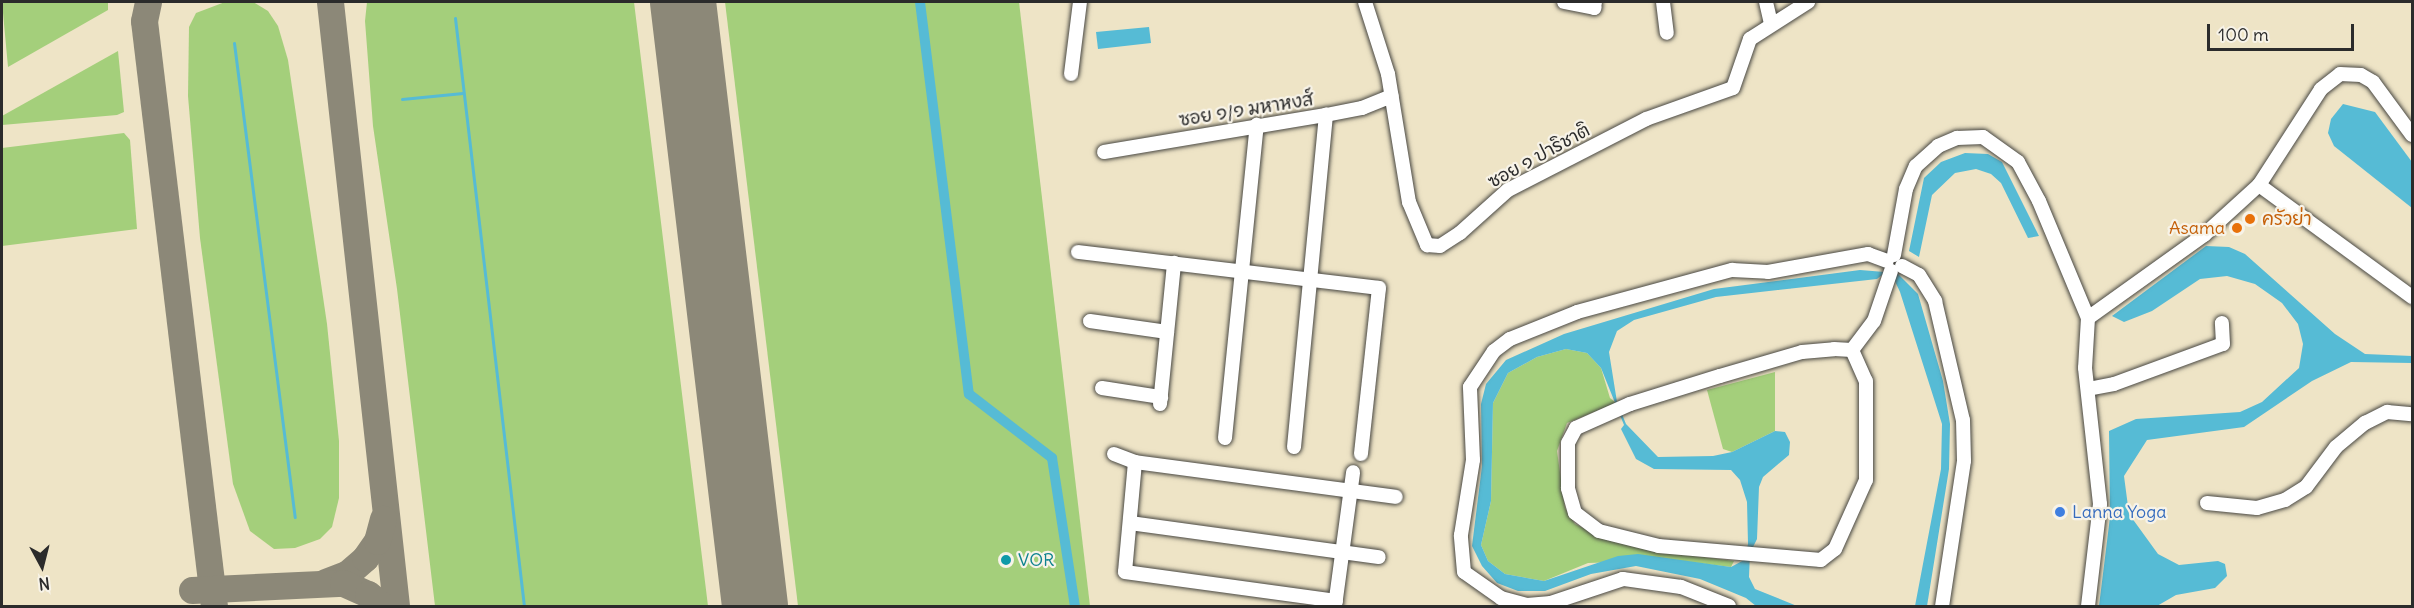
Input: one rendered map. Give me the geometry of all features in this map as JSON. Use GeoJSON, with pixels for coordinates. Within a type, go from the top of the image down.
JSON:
{"type":"FeatureCollection","features":[{"type":"Feature","properties":{"kind":"street"},"geometry":{"type":"LineString","coordinates":[[1071,74],[1080,2]]}},
{"type":"Feature","properties":{"kind":"street","name":"ซอย ๑ ปาริชาติ"},"geometry":{"type":"LineString","coordinates":[[1365,2],[1392,96],[1409,202],[1427,245],[1440,246],[1519,184],[1646,119],[1733,88],[1750,39],[1770,23],[1808,2]]}},
{"type":"Feature","properties":{"kind":"street"},"geometry":{"type":"LineString","coordinates":[[1564,2],[1594,5]]}},
{"type":"Feature","properties":{"kind":"street"},"geometry":{"type":"LineString","coordinates":[[1663,2],[1667,33]]}},
{"type":"Feature","properties":{"kind":"street"},"geometry":{"type":"LineString","coordinates":[[1766,2],[1770,23]]}},
{"type":"Feature","properties":{"kind":"street"},"geometry":{"type":"LineString","coordinates":[[2088,318],[2204,235],[2259,185],[2321,89],[2340,74],[2361,75],[2373,82],[2412,135]]}},
{"type":"Feature","properties":{"kind":"street","name":"ซอย ๑/๑ มหาหงส์"},"geometry":{"type":"LineString","coordinates":[[1104,152],[1362,108],[1392,96]]}},
{"type":"Feature","properties":{"kind":"street"},"geometry":{"type":"LineString","coordinates":[[1294,447],[1326,115]]}},
{"type":"Feature","properties":{"kind":"street"},"geometry":{"type":"LineString","coordinates":[[1225,438],[1257,125]]}},
{"type":"Feature","properties":{"kind":"street"},"geometry":{"type":"LineString","coordinates":[[1852,350],[1874,321],[1892,268],[1906,189],[1916,166],[1938,146],[1957,138],[1983,137],[2018,162],[2039,201],[2088,318],[2085,368],[2100,504],[2088,606]]}},
{"type":"Feature","properties":{"kind":"street"},"geometry":{"type":"LineString","coordinates":[[2259,185],[2412,297]]}},
{"type":"Feature","properties":{"kind":"street"},"geometry":{"type":"LineString","coordinates":[[1078,252],[1379,288],[1361,454]]}},
{"type":"Feature","properties":{"kind":"street"},"geometry":{"type":"LineString","coordinates":[[1729,606],[1681,587],[1623,579],[1551,603],[1527,605],[1501,598],[1464,572],[1461,536],[1473,460],[1470,387],[1494,351],[1510,339],[1577,312],[1732,270],[1768,272],[1868,254],[1892,268],[1919,275],[1935,301],[1963,420],[1964,461],[1942,606]]}},
{"type":"Feature","properties":{"kind":"street"},"geometry":{"type":"LineString","coordinates":[[1102,388],[1160,401],[1174,263]]}},
{"type":"Feature","properties":{"kind":"street"},"geometry":{"type":"LineString","coordinates":[[1090,321],[1167,332]]}},
{"type":"Feature","properties":{"kind":"street"},"geometry":{"type":"LineString","coordinates":[[2088,389],[2114,384],[2223,344],[2222,322]]}},
{"type":"Feature","properties":{"kind":"street"},"geometry":{"type":"LineString","coordinates":[[1852,350],[1866,381],[1868,407],[1866,480],[1855,514],[1835,549],[1821,560],[1758,557],[1659,546],[1599,531],[1575,513],[1568,488],[1568,443],[1572,431],[1630,404],[1802,352],[1852,350]]}},
{"type":"Feature","properties":{"kind":"street"},"geometry":{"type":"LineString","coordinates":[[2207,503],[2258,508],[2285,500],[2306,487],[2336,447],[2365,423],[2387,412],[2412,414]]}},
{"type":"Feature","properties":{"kind":"street"},"geometry":{"type":"LineString","coordinates":[[1114,454],[1135,462],[1396,497]]}},
{"type":"Feature","properties":{"kind":"street"},"geometry":{"type":"LineString","coordinates":[[1135,462],[1125,572],[1335,604],[1353,472]]}},
{"type":"Feature","properties":{"kind":"street"},"geometry":{"type":"LineString","coordinates":[[1130,523],[1379,556]]}},
{"type":"Feature","properties":{"kind":"green space"},"geometry":{"type":"Polygon","coordinates":[[[2,2],[108,2],[108,10],[8,67],[2,2]]]}},
{"type":"Feature","properties":{"kind":"green space"},"geometry":{"type":"Polygon","coordinates":[[[225,2],[253,2],[268,11],[278,26],[288,60],[327,324],[339,441],[339,498],[332,527],[320,539],[295,548],[274,549],[250,531],[233,484],[200,238],[188,96],[189,27],[196,13],[225,2]]]}},
{"type":"Feature","properties":{"kind":"green space"},"geometry":{"type":"Polygon","coordinates":[[[367,2],[634,2],[708,606],[435,606],[397,289],[373,126],[365,21],[367,2]]]}},
{"type":"Feature","properties":{"kind":"green space"},"geometry":{"type":"Polygon","coordinates":[[[725,2],[1019,2],[1090,606],[798,606],[725,2]]]}},
{"type":"Feature","properties":{"kind":"green space"},"geometry":{"type":"Polygon","coordinates":[[[118,51],[124,112],[117,115],[2,125],[2,116],[118,51]]]}},
{"type":"Feature","properties":{"kind":"green space"},"geometry":{"type":"Polygon","coordinates":[[[124,133],[130,140],[137,229],[2,246],[2,148],[124,133]]]}},
{"type":"Feature","properties":{"kind":"green space"},"geometry":{"type":"Polygon","coordinates":[[[1566,349],[1587,353],[1601,368],[1610,398],[1616,403],[1567,423],[1557,451],[1565,508],[1575,524],[1598,535],[1674,553],[1734,561],[1731,567],[1674,560],[1588,563],[1544,581],[1505,574],[1488,561],[1481,545],[1491,501],[1493,403],[1508,373],[1537,357],[1566,349]]]}},
{"type":"Feature","properties":{"kind":"green space"},"geometry":{"type":"Polygon","coordinates":[[[1775,372],[1775,431],[1732,452],[1723,449],[1707,390],[1775,372]]]}},
{"type":"Feature","properties":{"kind":"water"},"geometry":{"type":"Polygon","coordinates":[[[1149,27],[1151,43],[1098,49],[1096,32],[1149,27]]]}},
{"type":"Feature","properties":{"kind":"water"},"geometry":{"type":"Polygon","coordinates":[[[2343,104],[2375,112],[2412,162],[2412,208],[2334,146],[2328,133],[2331,119],[2343,104]]]}},
{"type":"Feature","properties":{"kind":"water"},"geometry":{"type":"Polygon","coordinates":[[[1965,153],[1988,154],[2002,162],[2039,236],[2028,238],[2001,183],[1991,174],[1976,169],[1955,173],[1932,195],[1919,257],[1909,251],[1924,178],[1941,162],[1965,153]]]}},
{"type":"Feature","properties":{"kind":"water"},"geometry":{"type":"Polygon","coordinates":[[[2206,246],[2229,247],[2245,254],[2335,334],[2365,354],[2412,356],[2412,363],[2351,362],[2312,381],[2244,427],[2147,440],[2124,476],[2129,514],[2158,554],[2179,565],[2218,561],[2225,564],[2227,576],[2215,588],[2176,595],[2157,606],[2099,606],[2110,517],[2109,431],[2136,419],[2240,412],[2262,402],[2299,368],[2303,344],[2298,324],[2282,303],[2255,284],[2227,276],[2200,279],[2152,311],[2124,322],[2112,316],[2206,246]]]}},
{"type":"Feature","properties":{"kind":"water"},"geometry":{"type":"Polygon","coordinates":[[[1860,270],[1897,273],[1918,294],[1943,381],[1950,424],[1949,469],[1927,606],[1915,606],[1941,469],[1942,424],[1900,292],[1893,277],[1882,275],[1877,279],[1716,297],[1634,320],[1617,331],[1609,352],[1617,402],[1626,424],[1658,457],[1713,456],[1732,452],[1775,431],[1785,432],[1790,442],[1789,455],[1763,477],[1759,487],[1757,539],[1750,553],[1749,577],[1755,589],[1797,606],[1756,606],[1746,598],[1700,579],[1636,566],[1591,574],[1545,591],[1518,591],[1497,583],[1482,566],[1472,546],[1482,466],[1481,404],[1486,384],[1506,360],[1564,334],[1714,289],[1860,270]],[[1566,349],[1537,357],[1508,373],[1493,403],[1491,501],[1481,545],[1488,561],[1505,574],[1544,581],[1618,556],[1638,554],[1731,567],[1744,560],[1748,544],[1747,502],[1740,480],[1731,470],[1654,469],[1636,459],[1621,429],[1624,425],[1601,368],[1587,353],[1566,349]]]}},
{"type":"Feature","properties":{"kind":"waterway"},"geometry":{"type":"LineString","coordinates":[[920,2],[969,394],[1052,458],[1075,606]]}},
{"type":"Feature","properties":{"kind":"waterway"},"geometry":{"type":"LineString","coordinates":[[455,18],[524,606]]}},
{"type":"Feature","properties":{"kind":"waterway"},"geometry":{"type":"LineString","coordinates":[[234,43],[295,517]]}},
{"type":"Feature","properties":{"kind":"waterway"},"geometry":{"type":"LineString","coordinates":[[402,99],[463,93]]}},
{"type":"Feature","properties":{"kind":"taxiway"},"geometry":{"type":"LineString","coordinates":[[148,2],[144,21],[214,606]]}},
{"type":"Feature","properties":{"kind":"taxiway"},"geometry":{"type":"LineString","coordinates":[[330,2],[396,606]]}},
{"type":"Feature","properties":{"kind":"taxiway"},"geometry":{"type":"LineString","coordinates":[[325,582],[348,573],[365,558],[377,541],[383,519]]}},
{"type":"Feature","properties":{"kind":"taxiway"},"geometry":{"type":"LineString","coordinates":[[192,590],[343,583],[368,594],[383,606]]}},
{"type":"Feature","properties":{"kind":"runway"},"geometry":{"type":"LineString","coordinates":[[683,2],[755,606]]}},
{"type":"Feature","properties":{"kind":"place","name":"ครัวย่า"},"geometry":{"type":"Point","coordinates":[2250,219]}},
{"type":"Feature","properties":{"kind":"place","name":"Asama"},"geometry":{"type":"Point","coordinates":[2237,228]}},
{"type":"Feature","properties":{"kind":"place","name":"Lanna Yoga"},"geometry":{"type":"Point","coordinates":[2060,512]}},
{"type":"Feature","properties":{"kind":"place","name":"VOR"},"geometry":{"type":"Point","coordinates":[1006,560]}}]}
